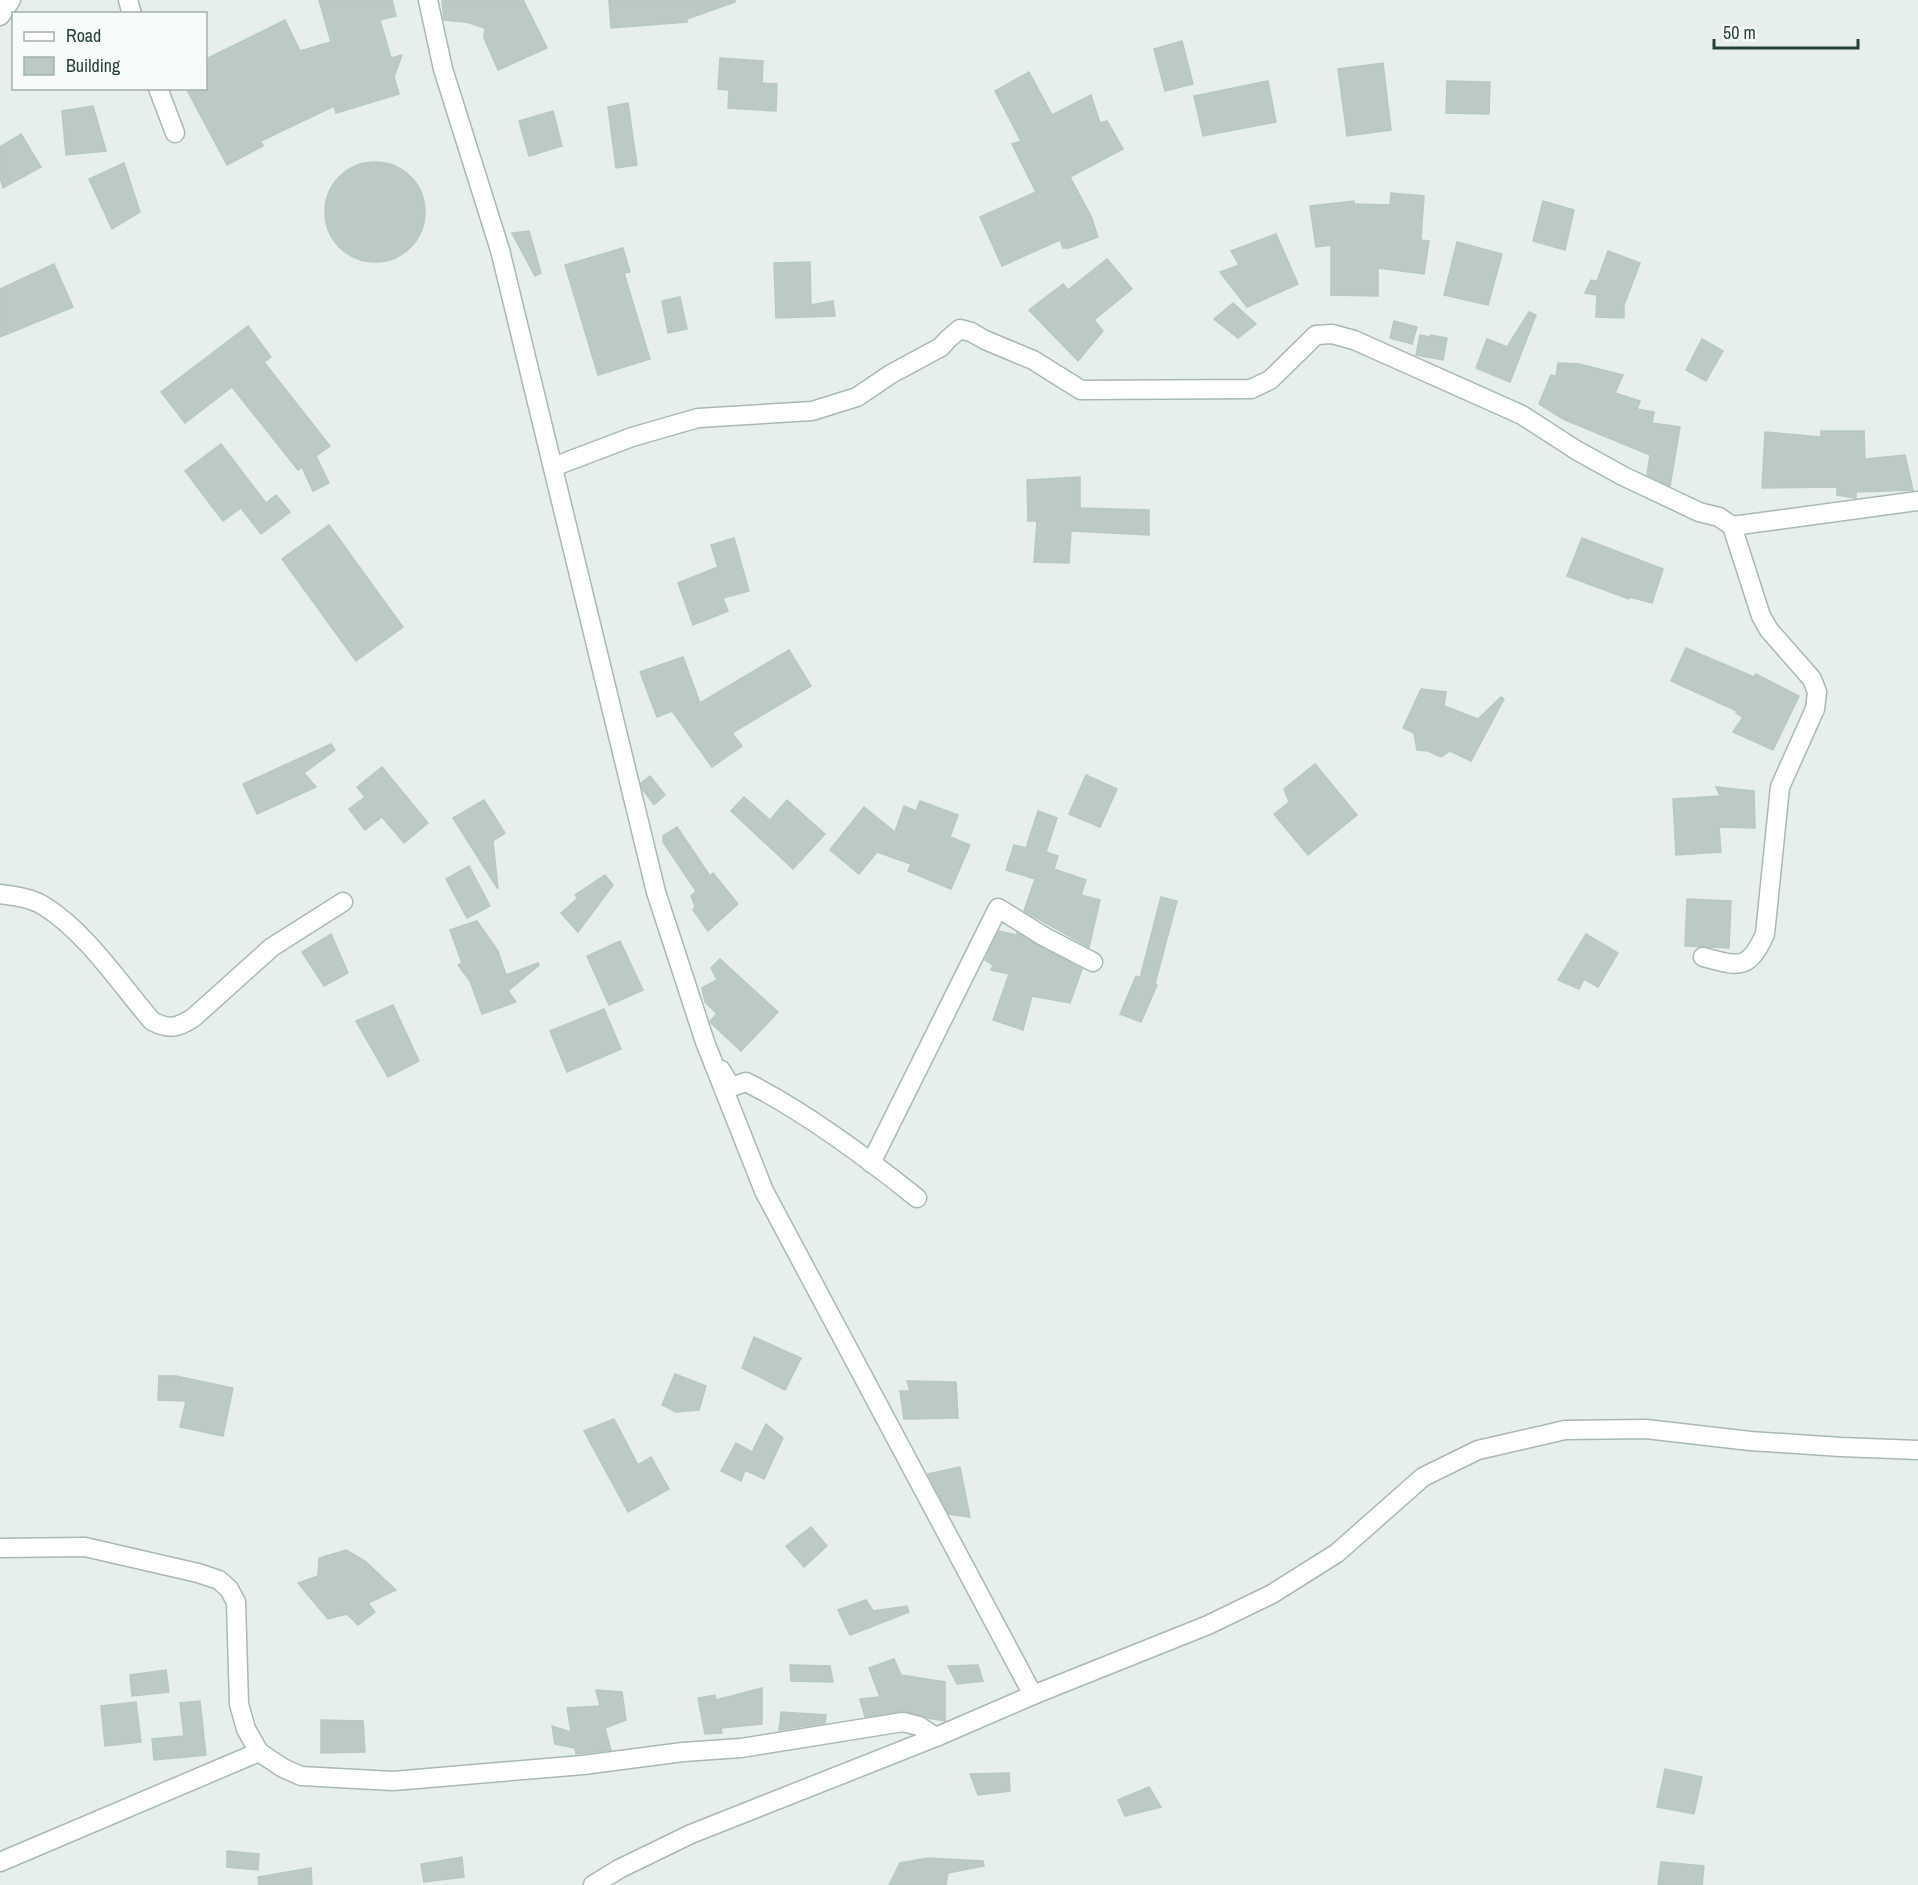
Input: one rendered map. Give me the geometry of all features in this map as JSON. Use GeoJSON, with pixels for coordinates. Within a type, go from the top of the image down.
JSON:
{"type":"FeatureCollection","features":[{"type":"Feature","properties":{"kind":"street"},"geometry":{"type":"LineString","coordinates":[[0,16],[11,0]]}},
{"type":"Feature","properties":{"kind":"street"},"geometry":{"type":"LineString","coordinates":[[428,0],[443,69],[500,250],[656,892],[705,1042],[764,1191],[1034,1695]]}},
{"type":"Feature","properties":{"kind":"street"},"geometry":{"type":"LineString","coordinates":[[159,90],[175,133]]}},
{"type":"Feature","properties":{"kind":"street"},"geometry":{"type":"LineString","coordinates":[[553,468],[632,437],[698,418],[812,411],[857,397],[891,374],[940,347],[960,329],[1033,360],[1081,390],[1251,389],[1270,380],[1316,335],[1332,334],[1354,340],[1522,415],[1576,450],[1623,476],[1699,512],[1719,517],[1732,526],[1761,615],[1769,630],[1812,679],[1817,692],[1815,709],[1780,787],[1765,934],[1757,952],[1746,962],[1734,965],[1703,957]]}},
{"type":"Feature","properties":{"kind":"street"},"geometry":{"type":"LineString","coordinates":[[1732,526],[1918,501]]}},
{"type":"Feature","properties":{"kind":"street"},"geometry":{"type":"LineString","coordinates":[[0,894],[17,896],[44,906],[76,932],[152,1022],[163,1027],[180,1027],[193,1018],[272,947],[343,902]]}},
{"type":"Feature","properties":{"kind":"street"},"geometry":{"type":"LineString","coordinates":[[871,1163],[998,908],[1043,936],[1093,962]]}},
{"type":"Feature","properties":{"kind":"street"},"geometry":{"type":"LineString","coordinates":[[705,1042],[731,1087],[746,1082],[774,1096],[917,1198]]}},
{"type":"Feature","properties":{"kind":"street"},"geometry":{"type":"LineString","coordinates":[[593,1885],[619,1869],[691,1834],[936,1737],[1208,1625],[1272,1593],[1337,1553],[1423,1477],[1478,1450],[1564,1430],[1646,1429],[1750,1441],[1918,1450]]}},
{"type":"Feature","properties":{"kind":"street"},"geometry":{"type":"LineString","coordinates":[[0,1548],[85,1547],[219,1580],[230,1589],[236,1602],[239,1704],[246,1728],[259,1752],[283,1768],[301,1776],[393,1781],[583,1765],[683,1752],[741,1748],[903,1722],[919,1726],[936,1737]]}},
{"type":"Feature","properties":{"kind":"street"},"geometry":{"type":"LineString","coordinates":[[0,1862],[259,1752]]}},
{"type":"Feature","properties":{"kind":"building"},"geometry":{"type":"Polygon","coordinates":[[[319,0],[392,0],[396,16],[380,20],[391,58],[402,55],[394,77],[399,94],[336,113],[334,106],[261,141],[263,146],[227,165],[187,90],[207,90],[207,59],[285,20],[300,51],[331,42],[319,0]]]}},
{"type":"Feature","properties":{"kind":"building"},"geometry":{"type":"Polygon","coordinates":[[[442,0],[523,0],[547,48],[498,70],[484,38],[485,28],[466,22],[444,20],[442,0]]]}},
{"type":"Feature","properties":{"kind":"building"},"geometry":{"type":"Polygon","coordinates":[[[609,0],[735,0],[735,2],[687,19],[687,22],[611,28],[609,0]]]}},
{"type":"Feature","properties":{"kind":"building"},"geometry":{"type":"Polygon","coordinates":[[[1182,41],[1193,84],[1165,91],[1154,49],[1182,41]]]}},
{"type":"Feature","properties":{"kind":"building"},"geometry":{"type":"Polygon","coordinates":[[[720,58],[763,61],[762,83],[777,84],[776,111],[728,108],[729,90],[718,89],[720,58]]]}},
{"type":"Feature","properties":{"kind":"building"},"geometry":{"type":"Polygon","coordinates":[[[1383,63],[1391,130],[1347,136],[1338,69],[1383,63]]]}},
{"type":"Feature","properties":{"kind":"building"},"geometry":{"type":"Polygon","coordinates":[[[1029,72],[1052,115],[1091,95],[1100,123],[1107,121],[1123,149],[1070,177],[1091,216],[1098,237],[1069,248],[1063,248],[1060,240],[1002,266],[980,217],[1036,192],[1012,144],[1021,141],[995,91],[1029,72]]]}},
{"type":"Feature","properties":{"kind":"building"},"geometry":{"type":"Polygon","coordinates":[[[1268,81],[1276,122],[1203,136],[1194,96],[1268,81]]]}},
{"type":"Feature","properties":{"kind":"building"},"geometry":{"type":"Polygon","coordinates":[[[1447,81],[1490,82],[1489,114],[1446,113],[1447,81]]]}},
{"type":"Feature","properties":{"kind":"building"},"geometry":{"type":"Polygon","coordinates":[[[628,103],[637,165],[616,168],[608,107],[628,103]]]}},
{"type":"Feature","properties":{"kind":"building"},"geometry":{"type":"Polygon","coordinates":[[[93,106],[106,151],[66,155],[62,111],[93,106]]]}},
{"type":"Feature","properties":{"kind":"building"},"geometry":{"type":"Polygon","coordinates":[[[553,111],[562,146],[529,156],[519,121],[553,111]]]}},
{"type":"Feature","properties":{"kind":"building"},"geometry":{"type":"Polygon","coordinates":[[[21,134],[41,167],[3,188],[0,177],[0,147],[21,134]]]}},
{"type":"Feature","properties":{"kind":"building"},"geometry":{"type":"Polygon","coordinates":[[[375,162],[403,170],[417,184],[425,212],[417,240],[403,254],[375,262],[347,254],[333,240],[325,212],[333,184],[347,170],[375,162]]]}},
{"type":"Feature","properties":{"kind":"building"},"geometry":{"type":"Polygon","coordinates":[[[124,163],[140,212],[112,229],[89,179],[124,163]]]}},
{"type":"Feature","properties":{"kind":"building"},"geometry":{"type":"Polygon","coordinates":[[[1391,193],[1424,196],[1421,240],[1429,241],[1424,274],[1378,268],[1378,296],[1331,295],[1331,245],[1316,247],[1310,206],[1354,201],[1354,204],[1390,205],[1391,193]]]}},
{"type":"Feature","properties":{"kind":"building"},"geometry":{"type":"Polygon","coordinates":[[[1543,201],[1574,210],[1565,250],[1533,241],[1543,201]]]}},
{"type":"Feature","properties":{"kind":"building"},"geometry":{"type":"Polygon","coordinates":[[[529,231],[541,273],[535,276],[512,233],[529,231]]]}},
{"type":"Feature","properties":{"kind":"building"},"geometry":{"type":"Polygon","coordinates":[[[1276,234],[1298,284],[1247,307],[1220,272],[1239,265],[1231,251],[1276,234]]]}},
{"type":"Feature","properties":{"kind":"building"},"geometry":{"type":"Polygon","coordinates":[[[1457,242],[1502,254],[1488,305],[1444,295],[1457,242]]]}},
{"type":"Feature","properties":{"kind":"building"},"geometry":{"type":"Polygon","coordinates":[[[623,248],[630,272],[624,273],[650,359],[598,375],[565,265],[623,248]]]}},
{"type":"Feature","properties":{"kind":"building"},"geometry":{"type":"Polygon","coordinates":[[[1608,251],[1640,263],[1624,305],[1624,318],[1596,317],[1597,295],[1585,293],[1591,280],[1597,281],[1608,251]]]}},
{"type":"Feature","properties":{"kind":"building"},"geometry":{"type":"Polygon","coordinates":[[[1107,259],[1132,289],[1094,320],[1103,331],[1078,361],[1029,310],[1063,284],[1068,290],[1107,259]]]}},
{"type":"Feature","properties":{"kind":"building"},"geometry":{"type":"Polygon","coordinates":[[[810,262],[811,305],[833,301],[835,316],[776,318],[774,263],[810,262]]]}},
{"type":"Feature","properties":{"kind":"building"},"geometry":{"type":"Polygon","coordinates":[[[54,264],[73,307],[0,337],[0,289],[54,264]]]}},
{"type":"Feature","properties":{"kind":"building"},"geometry":{"type":"Polygon","coordinates":[[[680,297],[687,329],[668,333],[662,301],[680,297]]]}},
{"type":"Feature","properties":{"kind":"building"},"geometry":{"type":"Polygon","coordinates":[[[1233,303],[1256,324],[1238,338],[1214,319],[1233,303]]]}},
{"type":"Feature","properties":{"kind":"building"},"geometry":{"type":"Polygon","coordinates":[[[1529,312],[1536,315],[1510,382],[1476,368],[1487,339],[1507,347],[1529,312]]]}},
{"type":"Feature","properties":{"kind":"building"},"geometry":{"type":"Polygon","coordinates":[[[1394,321],[1417,327],[1412,344],[1390,338],[1394,321]]]}},
{"type":"Feature","properties":{"kind":"building"},"geometry":{"type":"Polygon","coordinates":[[[248,326],[271,357],[264,362],[330,446],[316,456],[329,483],[313,491],[302,467],[298,470],[232,387],[185,423],[161,392],[248,326]]]}},
{"type":"Feature","properties":{"kind":"building"},"geometry":{"type":"Polygon","coordinates":[[[1420,335],[1447,338],[1443,360],[1416,355],[1420,335]]]}},
{"type":"Feature","properties":{"kind":"building"},"geometry":{"type":"Polygon","coordinates":[[[1702,339],[1723,351],[1706,381],[1686,370],[1702,339]]]}},
{"type":"Feature","properties":{"kind":"building"},"geometry":{"type":"Polygon","coordinates":[[[1558,363],[1579,364],[1623,375],[1615,393],[1640,401],[1637,409],[1654,412],[1652,423],[1680,427],[1670,486],[1647,475],[1650,455],[1563,419],[1539,404],[1551,375],[1556,376],[1558,363]]]}},
{"type":"Feature","properties":{"kind":"building"},"geometry":{"type":"Polygon","coordinates":[[[1821,431],[1864,431],[1865,459],[1905,455],[1913,490],[1856,492],[1856,498],[1837,495],[1837,487],[1762,488],[1765,432],[1821,437],[1821,431]]]}},
{"type":"Feature","properties":{"kind":"building"},"geometry":{"type":"Polygon","coordinates":[[[221,444],[266,503],[276,495],[290,512],[261,534],[241,508],[223,521],[185,471],[221,444]]]}},
{"type":"Feature","properties":{"kind":"building"},"geometry":{"type":"Polygon","coordinates":[[[1080,477],[1080,508],[1149,510],[1149,535],[1071,531],[1069,563],[1034,562],[1037,521],[1028,521],[1027,480],[1080,477]]]}},
{"type":"Feature","properties":{"kind":"building"},"geometry":{"type":"Polygon","coordinates":[[[329,525],[403,627],[356,661],[282,559],[329,525]]]}},
{"type":"Feature","properties":{"kind":"building"},"geometry":{"type":"Polygon","coordinates":[[[734,538],[749,591],[723,598],[728,611],[693,625],[678,583],[718,567],[711,545],[734,538]]]}},
{"type":"Feature","properties":{"kind":"building"},"geometry":{"type":"Polygon","coordinates":[[[1582,538],[1663,569],[1652,603],[1630,597],[1629,599],[1567,576],[1582,538]]]}},
{"type":"Feature","properties":{"kind":"building"},"geometry":{"type":"Polygon","coordinates":[[[1686,648],[1754,677],[1756,674],[1799,696],[1773,750],[1733,732],[1743,717],[1736,713],[1737,711],[1671,681],[1686,648]]]}},
{"type":"Feature","properties":{"kind":"building"},"geometry":{"type":"Polygon","coordinates":[[[789,650],[811,686],[732,733],[742,746],[712,767],[672,711],[657,717],[640,672],[683,657],[700,703],[789,650]]]}},
{"type":"Feature","properties":{"kind":"building"},"geometry":{"type":"Polygon","coordinates":[[[1421,689],[1446,692],[1444,706],[1478,719],[1501,697],[1504,699],[1471,761],[1450,751],[1441,757],[1428,751],[1417,750],[1414,733],[1403,728],[1421,689]]]}},
{"type":"Feature","properties":{"kind":"building"},"geometry":{"type":"Polygon","coordinates":[[[331,744],[335,750],[304,773],[316,787],[257,814],[243,784],[331,744]]]}},
{"type":"Feature","properties":{"kind":"building"},"geometry":{"type":"Polygon","coordinates":[[[1315,764],[1357,815],[1308,855],[1274,814],[1289,802],[1284,789],[1315,764]]]}},
{"type":"Feature","properties":{"kind":"building"},"geometry":{"type":"Polygon","coordinates":[[[382,767],[428,823],[404,843],[382,817],[365,830],[349,809],[365,797],[357,787],[382,767]]]}},
{"type":"Feature","properties":{"kind":"building"},"geometry":{"type":"Polygon","coordinates":[[[1086,775],[1117,789],[1100,827],[1069,814],[1086,775]]]}},
{"type":"Feature","properties":{"kind":"building"},"geometry":{"type":"Polygon","coordinates":[[[650,776],[665,795],[654,805],[643,790],[641,783],[650,776]]]}},
{"type":"Feature","properties":{"kind":"building"},"geometry":{"type":"Polygon","coordinates":[[[1716,787],[1754,791],[1755,828],[1719,827],[1721,852],[1676,855],[1673,799],[1720,796],[1716,787]]]}},
{"type":"Feature","properties":{"kind":"building"},"geometry":{"type":"Polygon","coordinates":[[[744,797],[770,820],[787,800],[825,834],[793,869],[731,811],[744,797]]]}},
{"type":"Feature","properties":{"kind":"building"},"geometry":{"type":"Polygon","coordinates":[[[484,800],[505,833],[493,841],[498,889],[453,818],[484,800]]]}},
{"type":"Feature","properties":{"kind":"building"},"geometry":{"type":"Polygon","coordinates":[[[920,801],[958,815],[950,837],[970,845],[951,889],[908,871],[911,864],[877,852],[859,874],[830,850],[864,807],[895,832],[904,806],[916,811],[920,801]]]}},
{"type":"Feature","properties":{"kind":"building"},"geometry":{"type":"Polygon","coordinates":[[[1038,811],[1057,818],[1046,852],[1058,856],[1054,869],[1086,880],[1081,895],[1100,900],[1089,947],[1024,911],[1035,879],[1006,870],[1014,845],[1026,848],[1038,811]]]}},
{"type":"Feature","properties":{"kind":"building"},"geometry":{"type":"Polygon","coordinates":[[[677,827],[710,876],[713,873],[738,904],[708,931],[693,910],[695,906],[691,896],[696,891],[663,842],[663,836],[677,827]]]}},
{"type":"Feature","properties":{"kind":"building"},"geometry":{"type":"Polygon","coordinates":[[[469,866],[490,906],[467,918],[446,879],[469,866]]]}},
{"type":"Feature","properties":{"kind":"building"},"geometry":{"type":"Polygon","coordinates":[[[605,875],[613,885],[578,932],[561,913],[578,898],[575,895],[605,875]]]}},
{"type":"Feature","properties":{"kind":"building"},"geometry":{"type":"Polygon","coordinates":[[[1161,897],[1177,901],[1155,984],[1157,985],[1141,1022],[1120,1014],[1136,976],[1140,978],[1161,897]]]}},
{"type":"Feature","properties":{"kind":"building"},"geometry":{"type":"Polygon","coordinates":[[[1687,899],[1731,901],[1729,948],[1685,946],[1687,899]]]}},
{"type":"Feature","properties":{"kind":"building"},"geometry":{"type":"Polygon","coordinates":[[[477,921],[498,951],[506,975],[538,963],[539,965],[508,991],[516,1002],[482,1014],[470,981],[458,965],[462,963],[450,930],[477,921]]]}},
{"type":"Feature","properties":{"kind":"building"},"geometry":{"type":"Polygon","coordinates":[[[999,931],[1016,935],[1017,933],[1082,969],[1070,1003],[1032,996],[1023,1030],[993,1020],[1009,974],[991,970],[993,965],[985,960],[999,931]]]}},
{"type":"Feature","properties":{"kind":"building"},"geometry":{"type":"Polygon","coordinates":[[[331,934],[348,973],[324,986],[302,952],[331,934]]]}},
{"type":"Feature","properties":{"kind":"building"},"geometry":{"type":"Polygon","coordinates":[[[1586,934],[1618,953],[1598,987],[1584,979],[1579,989],[1558,980],[1586,934]]]}},
{"type":"Feature","properties":{"kind":"building"},"geometry":{"type":"Polygon","coordinates":[[[620,941],[643,990],[609,1005],[587,956],[620,941]]]}},
{"type":"Feature","properties":{"kind":"building"},"geometry":{"type":"Polygon","coordinates":[[[720,959],[778,1012],[741,1051],[711,1023],[710,1021],[717,1014],[705,1002],[702,988],[717,980],[711,968],[720,959]]]}},
{"type":"Feature","properties":{"kind":"building"},"geometry":{"type":"Polygon","coordinates":[[[393,1005],[419,1061],[388,1077],[356,1021],[393,1005]]]}},
{"type":"Feature","properties":{"kind":"building"},"geometry":{"type":"Polygon","coordinates":[[[604,1009],[621,1049],[567,1072],[550,1031],[604,1009]]]}},
{"type":"Feature","properties":{"kind":"building"},"geometry":{"type":"Polygon","coordinates":[[[754,1337],[801,1358],[785,1390],[742,1368],[754,1337]]]}},
{"type":"Feature","properties":{"kind":"building"},"geometry":{"type":"Polygon","coordinates":[[[675,1374],[706,1386],[699,1410],[676,1412],[662,1405],[675,1374]]]}},
{"type":"Feature","properties":{"kind":"building"},"geometry":{"type":"Polygon","coordinates":[[[159,1376],[176,1376],[233,1388],[223,1436],[180,1427],[186,1401],[158,1400],[159,1376]]]}},
{"type":"Feature","properties":{"kind":"building"},"geometry":{"type":"Polygon","coordinates":[[[907,1381],[956,1382],[958,1418],[904,1419],[900,1391],[910,1391],[907,1381]]]}},
{"type":"Feature","properties":{"kind":"building"},"geometry":{"type":"Polygon","coordinates":[[[614,1419],[638,1465],[651,1457],[669,1489],[628,1512],[584,1431],[614,1419]]]}},
{"type":"Feature","properties":{"kind":"building"},"geometry":{"type":"Polygon","coordinates":[[[766,1424],[783,1438],[764,1479],[745,1470],[741,1481],[721,1471],[736,1443],[752,1452],[766,1424]]]}},
{"type":"Feature","properties":{"kind":"building"},"geometry":{"type":"Polygon","coordinates":[[[960,1467],[970,1517],[949,1514],[928,1474],[960,1467]]]}},
{"type":"Feature","properties":{"kind":"building"},"geometry":{"type":"Polygon","coordinates":[[[811,1527],[827,1546],[804,1567],[786,1546],[811,1527]]]}},
{"type":"Feature","properties":{"kind":"building"},"geometry":{"type":"Polygon","coordinates":[[[346,1550],[365,1561],[396,1590],[368,1603],[375,1612],[358,1625],[347,1614],[328,1619],[298,1583],[318,1576],[319,1558],[346,1550]]]}},
{"type":"Feature","properties":{"kind":"building"},"geometry":{"type":"Polygon","coordinates":[[[866,1600],[873,1611],[907,1606],[909,1612],[850,1635],[838,1610],[866,1600]]]}},
{"type":"Feature","properties":{"kind":"building"},"geometry":{"type":"Polygon","coordinates":[[[894,1659],[901,1675],[945,1682],[945,1721],[905,1711],[865,1717],[860,1699],[880,1697],[869,1668],[894,1659]]]}},
{"type":"Feature","properties":{"kind":"building"},"geometry":{"type":"Polygon","coordinates":[[[790,1665],[830,1666],[833,1682],[791,1681],[790,1665]]]}},
{"type":"Feature","properties":{"kind":"building"},"geometry":{"type":"Polygon","coordinates":[[[978,1665],[983,1681],[957,1684],[948,1666],[978,1665]]]}},
{"type":"Feature","properties":{"kind":"building"},"geometry":{"type":"Polygon","coordinates":[[[166,1670],[169,1692],[132,1696],[130,1675],[166,1670]]]}},
{"type":"Feature","properties":{"kind":"building"},"geometry":{"type":"Polygon","coordinates":[[[762,1688],[762,1724],[721,1728],[722,1733],[705,1734],[698,1698],[715,1695],[716,1700],[762,1688]]]}},
{"type":"Feature","properties":{"kind":"building"},"geometry":{"type":"Polygon","coordinates":[[[596,1690],[622,1692],[626,1720],[605,1728],[611,1750],[576,1754],[575,1748],[555,1744],[552,1726],[571,1732],[567,1708],[600,1706],[596,1690]]]}},
{"type":"Feature","properties":{"kind":"building"},"geometry":{"type":"Polygon","coordinates":[[[200,1701],[206,1755],[154,1760],[152,1739],[184,1736],[180,1703],[200,1701]]]}},
{"type":"Feature","properties":{"kind":"building"},"geometry":{"type":"Polygon","coordinates":[[[136,1702],[141,1742],[105,1746],[101,1706],[136,1702]]]}},
{"type":"Feature","properties":{"kind":"building"},"geometry":{"type":"Polygon","coordinates":[[[781,1712],[826,1715],[825,1723],[779,1730],[781,1712]]]}},
{"type":"Feature","properties":{"kind":"building"},"geometry":{"type":"Polygon","coordinates":[[[321,1720],[363,1721],[365,1752],[321,1753],[321,1720]]]}},
{"type":"Feature","properties":{"kind":"building"},"geometry":{"type":"Polygon","coordinates":[[[1665,1769],[1702,1777],[1694,1814],[1657,1807],[1665,1769]]]}},
{"type":"Feature","properties":{"kind":"building"},"geometry":{"type":"Polygon","coordinates":[[[1009,1773],[1010,1791],[978,1795],[970,1774],[1009,1773]]]}},
{"type":"Feature","properties":{"kind":"building"},"geometry":{"type":"Polygon","coordinates":[[[1149,1787],[1161,1807],[1125,1816],[1118,1800],[1149,1787]]]}},
{"type":"Feature","properties":{"kind":"building"},"geometry":{"type":"Polygon","coordinates":[[[227,1851],[259,1854],[258,1870],[227,1867],[227,1851]]]}},
{"type":"Feature","properties":{"kind":"building"},"geometry":{"type":"Polygon","coordinates":[[[462,1857],[464,1877],[424,1882],[421,1864],[462,1857]]]}},
{"type":"Feature","properties":{"kind":"building"},"geometry":{"type":"Polygon","coordinates":[[[928,1858],[983,1861],[984,1866],[948,1873],[946,1885],[889,1885],[900,1863],[928,1858]]]}},
{"type":"Feature","properties":{"kind":"building"},"geometry":{"type":"Polygon","coordinates":[[[1661,1862],[1704,1866],[1702,1885],[1658,1885],[1661,1862]]]}},
{"type":"Feature","properties":{"kind":"building"},"geometry":{"type":"Polygon","coordinates":[[[311,1868],[312,1885],[259,1885],[258,1877],[311,1868]]]}}]}
